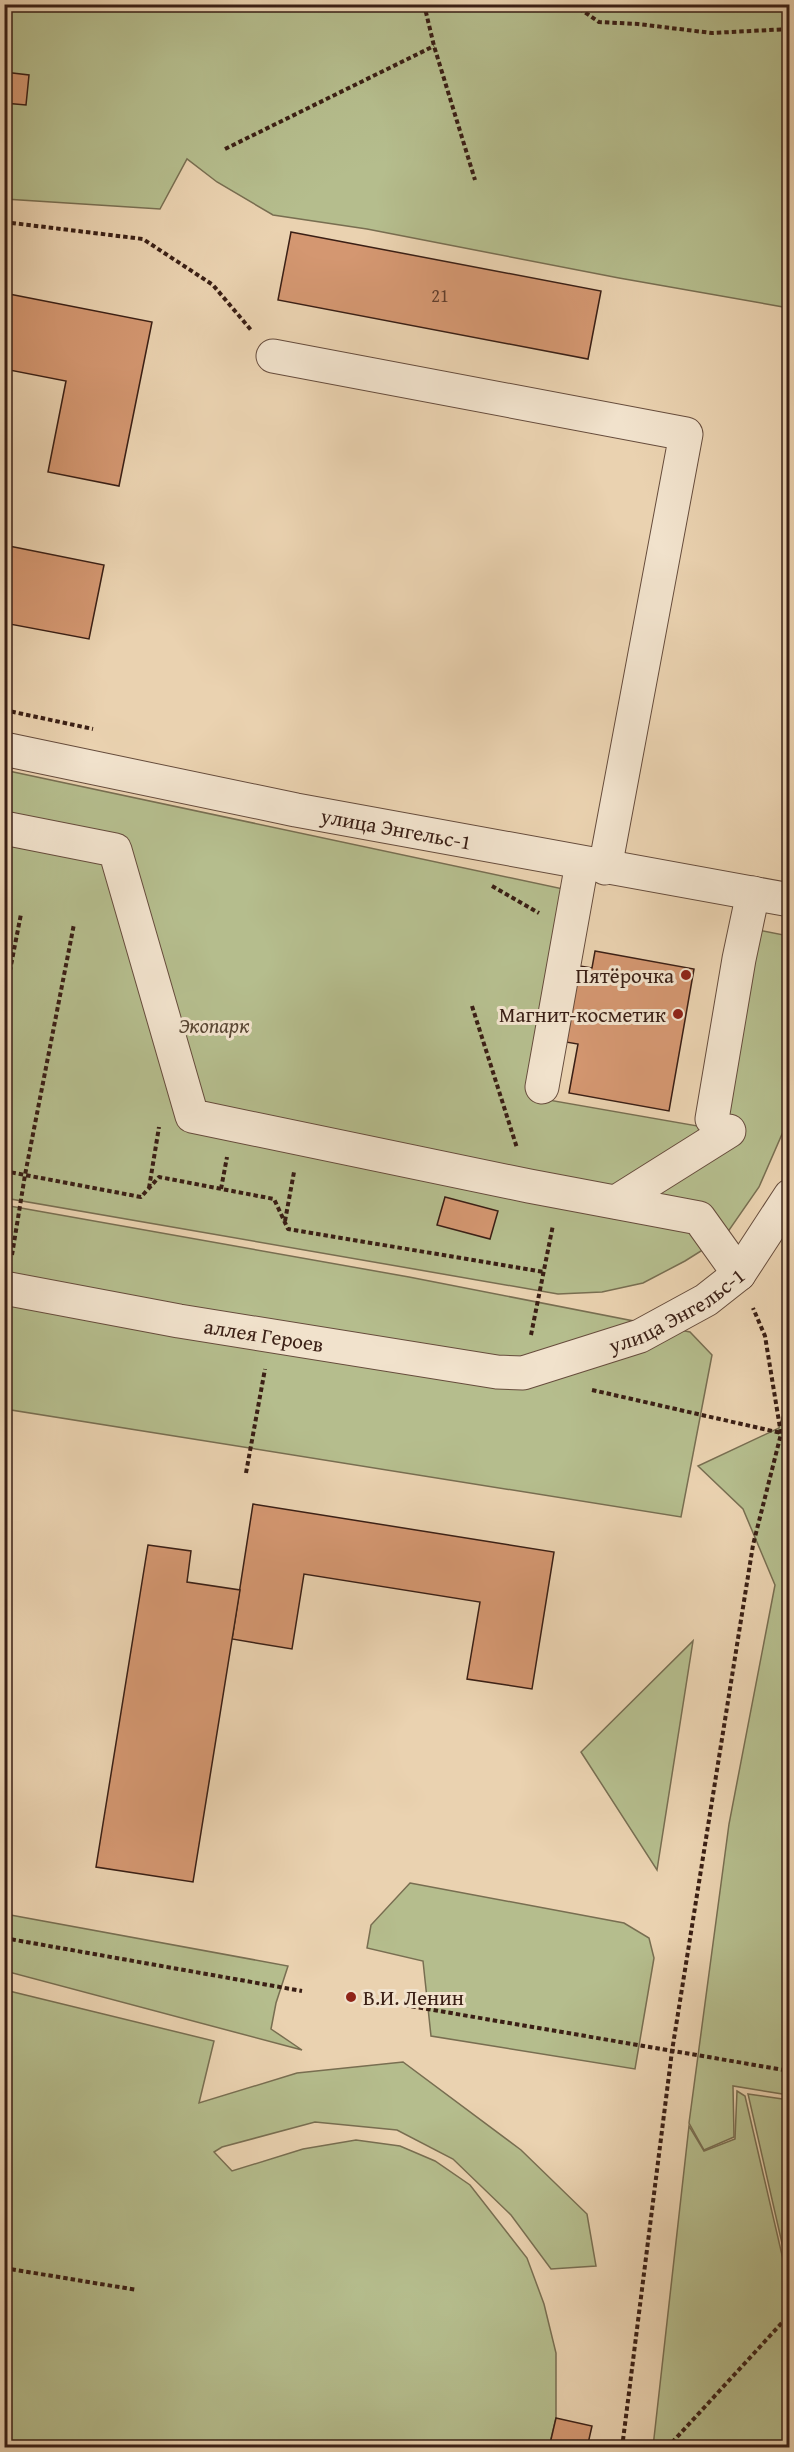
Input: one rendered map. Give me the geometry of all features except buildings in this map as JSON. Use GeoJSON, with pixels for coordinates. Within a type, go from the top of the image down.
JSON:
{"type":"FeatureCollection","features":[{"type":"Feature","properties":{"kind":"street"},"geometry":{"type":"LineString","coordinates":[[273,356],[686,434],[594,865],[542,1087]]}},
{"type":"Feature","properties":{"kind":"street","name":"улица Энгельс-1"},"geometry":{"type":"LineString","coordinates":[[4,749],[296,810],[789,900]]}},
{"type":"Feature","properties":{"kind":"street"},"geometry":{"type":"LineString","coordinates":[[4,828],[115,850],[192,1116],[545,1189],[699,1218],[739,1274]]}},
{"type":"Feature","properties":{"kind":"street"},"geometry":{"type":"LineString","coordinates":[[616,1202],[721,1125],[739,959],[753,893]]}},
{"type":"Feature","properties":{"kind":"street","name":"улица Энгельс-1"},"geometry":{"type":"LineString","coordinates":[[523,1374],[640,1336],[706,1300],[739,1274],[789,1196]]}},
{"type":"Feature","properties":{"kind":"street","name":"аллея Героев"},"geometry":{"type":"LineString","coordinates":[[6,1288],[272,1335],[497,1372],[523,1374]]}},
{"type":"Feature","properties":{"kind":"path"},"geometry":{"type":"LineString","coordinates":[[424,4],[434,46],[475,180]]}},
{"type":"Feature","properties":{"kind":"path"},"geometry":{"type":"LineString","coordinates":[[573,4],[599,22],[712,33],[789,29]]}},
{"type":"Feature","properties":{"kind":"path"},"geometry":{"type":"LineString","coordinates":[[225,149],[434,46]]}},
{"type":"Feature","properties":{"kind":"path"},"geometry":{"type":"LineString","coordinates":[[4,222],[143,239],[213,285],[273,356]]}},
{"type":"Feature","properties":{"kind":"path"},"geometry":{"type":"LineString","coordinates":[[492,886],[541,913]]}},
{"type":"Feature","properties":{"kind":"path"},"geometry":{"type":"LineString","coordinates":[[4,1001],[21,914]]}},
{"type":"Feature","properties":{"kind":"path"},"geometry":{"type":"LineString","coordinates":[[6,1288],[74,924]]}},
{"type":"Feature","properties":{"kind":"path"},"geometry":{"type":"LineString","coordinates":[[472,1005],[545,1189],[544,1272],[523,1374]]}},
{"type":"Feature","properties":{"kind":"path"},"geometry":{"type":"LineString","coordinates":[[285,1221],[300,1139]]}},
{"type":"Feature","properties":{"kind":"path"},"geometry":{"type":"LineString","coordinates":[[4,1171],[141,1197],[159,1177],[274,1200],[288,1229],[544,1272]]}},
{"type":"Feature","properties":{"kind":"path"},"geometry":{"type":"LineString","coordinates":[[622,2448],[672,2050],[753,1545],[781,1434],[765,1336],[739,1274]]}},
{"type":"Feature","properties":{"kind":"path"},"geometry":{"type":"LineString","coordinates":[[246,1473],[272,1335]]}},
{"type":"Feature","properties":{"kind":"path"},"geometry":{"type":"LineString","coordinates":[[591,1389],[789,1436]]}},
{"type":"Feature","properties":{"kind":"path"},"geometry":{"type":"LineString","coordinates":[[781,1434],[789,1425]]}},
{"type":"Feature","properties":{"kind":"path"},"geometry":{"type":"LineString","coordinates":[[4,1938],[302,1991]]}},
{"type":"Feature","properties":{"kind":"path"},"geometry":{"type":"LineString","coordinates":[[404,2005],[789,2071]]}},
{"type":"Feature","properties":{"kind":"path"},"geometry":{"type":"LineString","coordinates":[[4,2268],[137,2290]]}},
{"type":"Feature","properties":{"kind":"path"},"geometry":{"type":"LineString","coordinates":[[667,2448],[789,2314]]}},
{"type":"Feature","properties":{"kind":"green space"},"geometry":{"type":"Polygon","coordinates":[[[4,5],[789,5],[789,308],[367,229],[273,215],[217,182],[187,159],[160,209],[5,199],[4,5]]]}},
{"type":"Feature","properties":{"kind":"green space","name":"Экопарк"},"geometry":{"type":"Polygon","coordinates":[[[4,770],[568,890],[531,1097],[720,1130],[758,930],[789,936],[789,1118],[759,1187],[725,1236],[685,1261],[643,1283],[602,1292],[558,1294],[5,1198],[4,770]]]}},
{"type":"Feature","properties":{"kind":"green space"},"geometry":{"type":"Polygon","coordinates":[[[4,1205],[409,1277],[690,1332],[712,1355],[681,1517],[5,1409],[4,1205]]]}},
{"type":"Feature","properties":{"kind":"green space"},"geometry":{"type":"Polygon","coordinates":[[[789,1394],[789,2095],[733,2086],[734,2137],[704,2150],[689,2123],[729,1824],[775,1585],[743,1509],[698,1466],[779,1428],[789,1394]]]}},
{"type":"Feature","properties":{"kind":"green space"},"geometry":{"type":"Polygon","coordinates":[[[693,1641],[657,1870],[581,1752],[693,1641]]]}},
{"type":"Feature","properties":{"kind":"green space"},"geometry":{"type":"Polygon","coordinates":[[[410,1883],[624,1923],[649,1938],[654,1958],[635,2069],[431,2036],[423,1961],[367,1948],[371,1925],[410,1883]]]}},
{"type":"Feature","properties":{"kind":"green space"},"geometry":{"type":"Polygon","coordinates":[[[5,1914],[288,1966],[276,2003],[271,2029],[302,2050],[5,1971],[5,1914]]]}},
{"type":"Feature","properties":{"kind":"green space"},"geometry":{"type":"Polygon","coordinates":[[[5,1990],[214,2041],[199,2103],[297,2073],[403,2062],[521,2150],[587,2214],[596,2266],[551,2269],[511,2215],[453,2159],[397,2130],[315,2122],[222,2147],[214,2152],[232,2171],[303,2149],[356,2140],[400,2146],[435,2161],[470,2185],[527,2258],[544,2304],[556,2353],[556,2418],[549,2447],[5,2447],[5,1990]]]}},
{"type":"Feature","properties":{"kind":"green space"},"geometry":{"type":"Polygon","coordinates":[[[737,2091],[745,2096],[789,2285],[789,2447],[653,2447],[689,2126],[704,2151],[735,2139],[737,2091]]]}},
{"type":"Feature","properties":{"kind":"green space"},"geometry":{"type":"Polygon","coordinates":[[[748,2094],[789,2100],[789,2274],[748,2094]]]}},
{"type":"Feature","properties":{"kind":"place","name":"Пятёрочка"},"geometry":{"type":"Point","coordinates":[686,975]}},
{"type":"Feature","properties":{"kind":"place","name":"Магнит-косметик"},"geometry":{"type":"Point","coordinates":[678,1014]}},
{"type":"Feature","properties":{"kind":"place","name":"В.И. Ленин"},"geometry":{"type":"Point","coordinates":[351,1997]}}]}
